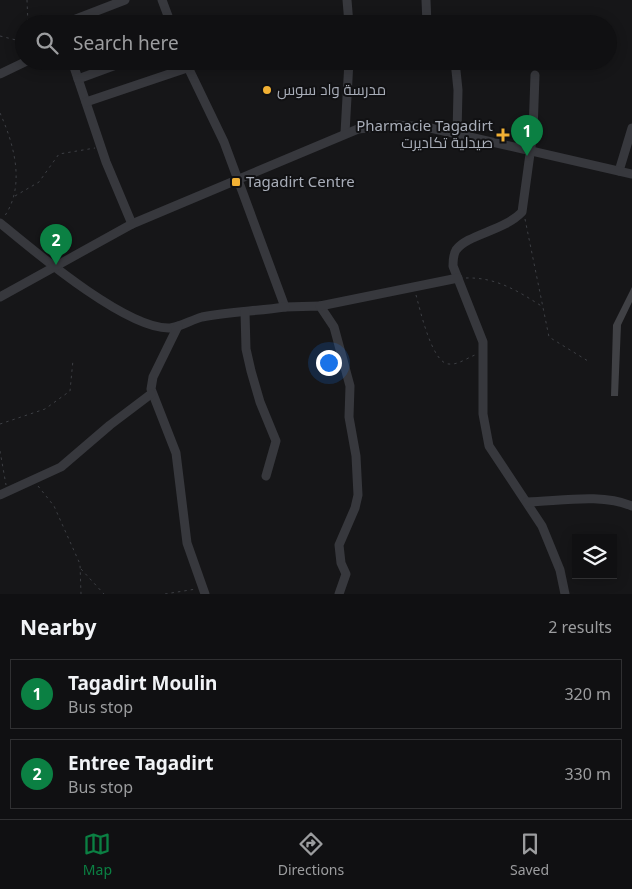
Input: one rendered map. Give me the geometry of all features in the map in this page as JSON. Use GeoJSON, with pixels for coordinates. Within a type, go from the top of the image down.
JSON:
{"type":"FeatureCollection","features":[{"type":"Feature","properties":{"kind":"street"},"geometry":{"type":"LineString","coordinates":[[86,15],[125,0]]}},
{"type":"Feature","properties":{"kind":"street"},"geometry":{"type":"LineString","coordinates":[[162,0],[167,15]]}},
{"type":"Feature","properties":{"kind":"street"},"geometry":{"type":"LineString","coordinates":[[347,0],[348,15]]}},
{"type":"Feature","properties":{"kind":"street"},"geometry":{"type":"LineString","coordinates":[[426,0],[427,15]]}},
{"type":"Feature","properties":{"kind":"street"},"geometry":{"type":"LineString","coordinates":[[0,74],[15,66]]}},
{"type":"Feature","properties":{"kind":"street"},"geometry":{"type":"LineString","coordinates":[[75,70],[101,147],[132,224]]}},
{"type":"Feature","properties":{"kind":"street"},"geometry":{"type":"LineString","coordinates":[[78,79],[102,70]]}},
{"type":"Feature","properties":{"kind":"street"},"geometry":{"type":"LineString","coordinates":[[86,102],[170,70]]}},
{"type":"Feature","properties":{"kind":"street"},"geometry":{"type":"LineString","coordinates":[[189,70],[224,142],[285,308]]}},
{"type":"Feature","properties":{"kind":"street"},"geometry":{"type":"LineString","coordinates":[[345,133],[348,70]]}},
{"type":"Feature","properties":{"kind":"street"},"geometry":{"type":"LineString","coordinates":[[456,70],[458,90],[457,134]]}},
{"type":"Feature","properties":{"kind":"street"},"geometry":{"type":"LineString","coordinates":[[535,75],[534,117],[522,212],[500,228],[456,250],[453,266],[481,336],[483,351],[483,414],[487,439],[492,452],[542,526],[556,561],[565,594]]}},
{"type":"Feature","properties":{"kind":"street"},"geometry":{"type":"LineString","coordinates":[[0,297],[132,224],[238,179],[280,164],[345,133],[374,127],[396,125],[426,127],[632,174]]}},
{"type":"Feature","properties":{"kind":"street"},"geometry":{"type":"LineString","coordinates":[[619,171],[632,128]]}},
{"type":"Feature","properties":{"kind":"street"},"geometry":{"type":"LineString","coordinates":[[0,223],[53,267],[138,320],[160,327],[178,326],[201,318],[245,312],[320,306],[458,278]]}},
{"type":"Feature","properties":{"kind":"street"},"geometry":{"type":"LineString","coordinates":[[320,306],[334,327],[350,386],[348,417],[356,461],[358,495],[355,508],[338,550],[346,574],[339,594]]}},
{"type":"Feature","properties":{"kind":"street"},"geometry":{"type":"LineString","coordinates":[[245,312],[247,354],[260,402],[276,441],[266,476]]}},
{"type":"Feature","properties":{"kind":"street"},"geometry":{"type":"LineString","coordinates":[[178,326],[150,383],[151,394],[176,453],[187,543],[204,591]]}},
{"type":"Feature","properties":{"kind":"street"},"geometry":{"type":"LineString","coordinates":[[4,493],[61,467],[110,425],[151,394]]}},
{"type":"Feature","properties":{"kind":"street"},"geometry":{"type":"LineString","coordinates":[[527,502],[604,499],[620,501],[632,506]]}},
{"type":"Feature","properties":{"kind":"path"},"geometry":{"type":"LineString","coordinates":[[27,0],[28,15]]}},
{"type":"Feature","properties":{"kind":"path"},"geometry":{"type":"LineString","coordinates":[[0,36],[15,40]]}},
{"type":"Feature","properties":{"kind":"path"},"geometry":{"type":"LineString","coordinates":[[0,113],[15,154],[14,197],[11,208],[0,223]]}},
{"type":"Feature","properties":{"kind":"path"},"geometry":{"type":"LineString","coordinates":[[14,197],[39,182],[59,154],[101,147]]}},
{"type":"Feature","properties":{"kind":"path"},"geometry":{"type":"LineString","coordinates":[[522,212],[529,234],[549,337],[588,360]]}},
{"type":"Feature","properties":{"kind":"path"},"geometry":{"type":"LineString","coordinates":[[458,278],[496,281],[543,307]]}},
{"type":"Feature","properties":{"kind":"path"},"geometry":{"type":"LineString","coordinates":[[413,287],[428,338],[441,361],[455,364],[483,351]]}},
{"type":"Feature","properties":{"kind":"path"},"geometry":{"type":"LineString","coordinates":[[0,424],[45,409],[70,391],[73,360]]}},
{"type":"Feature","properties":{"kind":"path"},"geometry":{"type":"LineString","coordinates":[[0,451],[4,493]]}},
{"type":"Feature","properties":{"kind":"path"},"geometry":{"type":"LineString","coordinates":[[34,480],[54,506],[80,569],[81,594]]}},
{"type":"Feature","properties":{"kind":"path"},"geometry":{"type":"LineString","coordinates":[[80,569],[104,594]]}},
{"type":"Feature","properties":{"kind":"path"},"geometry":{"type":"LineString","coordinates":[[165,594],[204,591]]}},
{"type":"Feature","properties":{"kind":"building"},"geometry":{"type":"Polygon","coordinates":[[[632,287],[632,302],[621,325],[618,396],[611,396],[613,325],[632,287]]]}},
{"type":"Feature","properties":{"kind":"place","name":"مدرسة واد سوس"},"geometry":{"type":"Point","coordinates":[267,90]}},
{"type":"Feature","properties":{"kind":"place","name":"Pharmacie Tagadirt صيدلية تكاديرت"},"geometry":{"type":"Point","coordinates":[503,135]}},
{"type":"Feature","properties":{"kind":"place","name":"Tagadirt Moulin"},"geometry":{"type":"Point","coordinates":[527,156]}},
{"type":"Feature","properties":{"kind":"place","name":"Tagadirt Centre"},"geometry":{"type":"Point","coordinates":[236,182]}},
{"type":"Feature","properties":{"kind":"place","name":"Entree Tagadirt"},"geometry":{"type":"Point","coordinates":[56,265]}}]}
